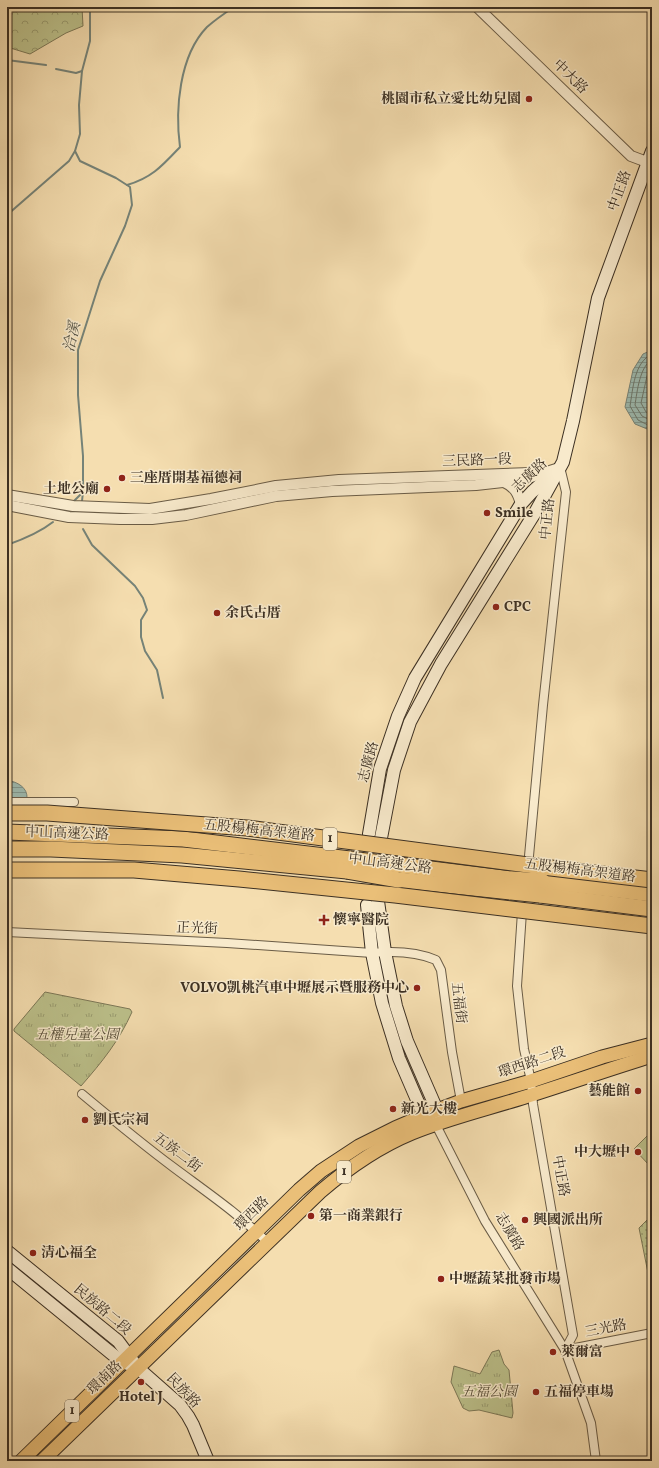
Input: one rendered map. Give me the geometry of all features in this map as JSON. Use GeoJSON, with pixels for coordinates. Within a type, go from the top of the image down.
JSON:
{"type":"FeatureCollection","features":[{"type":"Feature","properties":{"kind":"highway","name":"五股楊梅高架道路"},"geometry":{"type":"LineString","coordinates":[[7,813],[47,813],[247,828],[652,880]]}},
{"type":"Feature","properties":{"kind":"highway","name":"中山高速公路"},"geometry":{"type":"LineString","coordinates":[[7,832],[183,839],[399,873],[511,886],[652,894]]}},
{"type":"Feature","properties":{"kind":"highway","name":"中山高速公路"},"geometry":{"type":"LineString","coordinates":[[7,849],[51,849],[182,855],[348,865]]}},
{"type":"Feature","properties":{"kind":"highway"},"geometry":{"type":"LineString","coordinates":[[7,870],[134,870],[232,878],[395,894],[652,926]]}},
{"type":"Feature","properties":{"kind":"highway","name":"中山高速公路"},"geometry":{"type":"LineString","coordinates":[[541,888],[652,909]]}},
{"type":"Feature","properties":{"kind":"main road","name":"中正路"},"geometry":{"type":"LineString","coordinates":[[560,467],[563,462],[571,431],[598,298],[650,159]]}},
{"type":"Feature","properties":{"kind":"main road","name":"志廣路"},"geometry":{"type":"LineString","coordinates":[[369,834],[380,769],[398,716],[415,678],[521,504],[560,467]]}},
{"type":"Feature","properties":{"kind":"main road","name":"志廣路"},"geometry":{"type":"LineString","coordinates":[[381,838],[394,770],[410,722],[440,664],[536,511],[560,467]]}},
{"type":"Feature","properties":{"kind":"main road","name":"志廣路"},"geometry":{"type":"LineString","coordinates":[[372,903],[385,952],[396,1006],[407,1041],[437,1110],[436,1125],[424,1116],[399,1058],[382,1003],[372,953],[372,903]]}},
{"type":"Feature","properties":{"kind":"main road","name":"環西路二段"},"geometry":{"type":"LineString","coordinates":[[424,1116],[461,1101],[531,1081],[602,1057],[652,1044]]}},
{"type":"Feature","properties":{"kind":"main road","name":"1"},"geometry":{"type":"LineString","coordinates":[[138,1368],[266,1242],[320,1192],[345,1171],[382,1148],[411,1133],[454,1118],[531,1095],[616,1066],[652,1056]]}},
{"type":"Feature","properties":{"kind":"main road","name":"環西路"},"geometry":{"type":"LineString","coordinates":[[126,1359],[299,1190],[321,1171],[359,1146],[395,1128],[424,1116]]}},
{"type":"Feature","properties":{"kind":"main road","name":"民族路二段"},"geometry":{"type":"LineString","coordinates":[[7,1251],[118,1341],[126,1359]]}},
{"type":"Feature","properties":{"kind":"main road","name":"民族路二段"},"geometry":{"type":"LineString","coordinates":[[7,1268],[138,1368]]}},
{"type":"Feature","properties":{"kind":"main road","name":"環南路"},"geometry":{"type":"LineString","coordinates":[[21,1461],[126,1359]]}},
{"type":"Feature","properties":{"kind":"main road","name":"環南路"},"geometry":{"type":"LineString","coordinates":[[42,1461],[138,1368]]}},
{"type":"Feature","properties":{"kind":"main road","name":"民族路"},"geometry":{"type":"LineString","coordinates":[[138,1368],[180,1405],[188,1416],[208,1461]]}},
{"type":"Feature","properties":{"kind":"street","name":"中大路"},"geometry":{"type":"LineString","coordinates":[[477,7],[631,156],[650,159]]}},
{"type":"Feature","properties":{"kind":"street"},"geometry":{"type":"LineString","coordinates":[[484,7],[650,159]]}},
{"type":"Feature","properties":{"kind":"street","name":"三民路一段"},"geometry":{"type":"LineString","coordinates":[[7,505],[69,516],[152,519],[186,514],[276,496],[332,491],[476,485],[522,480],[560,467]]}},
{"type":"Feature","properties":{"kind":"street","name":"三民路一段"},"geometry":{"type":"LineString","coordinates":[[7,495],[73,506],[150,509],[212,499],[276,486],[339,480],[526,474],[560,467]]}},
{"type":"Feature","properties":{"kind":"street","name":"中正路"},"geometry":{"type":"LineString","coordinates":[[529,856],[566,492],[560,467]]}},
{"type":"Feature","properties":{"kind":"street"},"geometry":{"type":"LineString","coordinates":[[504,482],[511,485],[518,492],[521,504]]}},
{"type":"Feature","properties":{"kind":"street"},"geometry":{"type":"LineString","coordinates":[[69,516],[73,506]]}},
{"type":"Feature","properties":{"kind":"street"},"geometry":{"type":"LineString","coordinates":[[7,802],[74,802]]}},
{"type":"Feature","properties":{"kind":"street","name":"中正路"},"geometry":{"type":"LineString","coordinates":[[522,912],[517,986],[524,1049],[531,1081],[531,1095],[573,1335],[565,1350]]}},
{"type":"Feature","properties":{"kind":"street","name":"正光街"},"geometry":{"type":"LineString","coordinates":[[7,932],[227,943],[372,953],[385,952]]}},
{"type":"Feature","properties":{"kind":"street","name":"五福街"},"geometry":{"type":"LineString","coordinates":[[385,952],[425,955],[436,960],[441,970],[452,1052],[461,1101]]}},
{"type":"Feature","properties":{"kind":"street","name":"五族二街"},"geometry":{"type":"LineString","coordinates":[[82,1094],[257,1232],[266,1242]]}},
{"type":"Feature","properties":{"kind":"street","name":"志廣路"},"geometry":{"type":"LineString","coordinates":[[436,1125],[485,1221],[565,1350]]}},
{"type":"Feature","properties":{"kind":"street","name":"三光路"},"geometry":{"type":"LineString","coordinates":[[565,1350],[652,1333]]}},
{"type":"Feature","properties":{"kind":"street"},"geometry":{"type":"LineString","coordinates":[[565,1350],[591,1424],[596,1461]]}},
{"type":"Feature","properties":{"kind":"green space"},"geometry":{"type":"Polygon","coordinates":[[[7,7],[82,7],[83,26],[66,33],[30,54],[7,47],[7,7]]]}},
{"type":"Feature","properties":{"kind":"green space","name":"五權兒童公園"},"geometry":{"type":"Polygon","coordinates":[[[45,992],[130,1009],[132,1012],[110,1051],[81,1086],[14,1031],[14,1029],[45,992]]]}},
{"type":"Feature","properties":{"kind":"green space"},"geometry":{"type":"Polygon","coordinates":[[[652,1131],[652,1163],[649,1165],[634,1149],[652,1131]]]}},
{"type":"Feature","properties":{"kind":"green space"},"geometry":{"type":"Polygon","coordinates":[[[652,1215],[652,1293],[639,1228],[652,1215]]]}},
{"type":"Feature","properties":{"kind":"green space","name":"五福公園"},"geometry":{"type":"Polygon","coordinates":[[[499,1350],[504,1364],[509,1370],[513,1413],[512,1418],[479,1410],[469,1411],[463,1408],[451,1382],[454,1366],[480,1374],[492,1352],[499,1350]]]}},
{"type":"Feature","properties":{"kind":"water"},"geometry":{"type":"Polygon","coordinates":[[[652,350],[652,431],[635,424],[625,407],[633,370],[643,354],[652,350]]]}},
{"type":"Feature","properties":{"kind":"water"},"geometry":{"type":"Polygon","coordinates":[[[7,780],[24,788],[27,799],[7,799],[7,780]]]}},
{"type":"Feature","properties":{"kind":"waterway","name":"洽溪"},"geometry":{"type":"LineString","coordinates":[[74,501],[83,492],[83,456],[78,395],[78,350],[100,281],[125,226],[132,205],[130,187],[116,178],[80,161],[75,151],[80,134],[79,105],[82,71],[90,41],[90,7]]}},
{"type":"Feature","properties":{"kind":"waterway","name":"洽溪"},"geometry":{"type":"LineString","coordinates":[[127,185],[150,175],[180,147],[178,117],[179,100],[181,84],[190,53],[207,27],[234,7]]}},
{"type":"Feature","properties":{"kind":"waterway","name":"洽溪"},"geometry":{"type":"LineString","coordinates":[[7,60],[46,65]]}},
{"type":"Feature","properties":{"kind":"waterway","name":"洽溪"},"geometry":{"type":"LineString","coordinates":[[56,69],[76,73],[82,71]]}},
{"type":"Feature","properties":{"kind":"waterway","name":"洽溪"},"geometry":{"type":"LineString","coordinates":[[7,215],[69,161],[75,151]]}},
{"type":"Feature","properties":{"kind":"waterway","name":"洽溪"},"geometry":{"type":"LineString","coordinates":[[82,501],[83,492]]}},
{"type":"Feature","properties":{"kind":"waterway","name":"洽溪"},"geometry":{"type":"LineString","coordinates":[[7,545],[31,535],[53,522]]}},
{"type":"Feature","properties":{"kind":"waterway"},"geometry":{"type":"LineString","coordinates":[[83,529],[92,545],[135,586],[143,598],[147,610],[141,620],[141,637],[145,651],[157,670],[163,698]]}},
{"type":"Feature","properties":{"kind":"tunnel"},"geometry":{"type":"LineString","coordinates":[[367,901],[369,835]]}},
{"type":"Feature","properties":{"kind":"place","name":"桃園市私立愛比幼兒園"},"geometry":{"type":"Point","coordinates":[529,99]}},
{"type":"Feature","properties":{"kind":"place","name":"三座厝開基福德祠"},"geometry":{"type":"Point","coordinates":[122,478]}},
{"type":"Feature","properties":{"kind":"place","name":"土地公廟"},"geometry":{"type":"Point","coordinates":[107,489]}},
{"type":"Feature","properties":{"kind":"place","name":"Smile"},"geometry":{"type":"Point","coordinates":[487,513]}},
{"type":"Feature","properties":{"kind":"place","name":"CPC"},"geometry":{"type":"Point","coordinates":[496,607]}},
{"type":"Feature","properties":{"kind":"place","name":"余氏古厝"},"geometry":{"type":"Point","coordinates":[217,613]}},
{"type":"Feature","properties":{"kind":"place","name":"懷寧醫院"},"geometry":{"type":"Point","coordinates":[324,920]}},
{"type":"Feature","properties":{"kind":"place","name":"VOLVO凱桃汽車中壢展示暨服務中心"},"geometry":{"type":"Point","coordinates":[417,988]}},
{"type":"Feature","properties":{"kind":"place","name":"藝能館"},"geometry":{"type":"Point","coordinates":[638,1091]}},
{"type":"Feature","properties":{"kind":"place","name":"新光大樓"},"geometry":{"type":"Point","coordinates":[393,1109]}},
{"type":"Feature","properties":{"kind":"place","name":"劉氏宗祠"},"geometry":{"type":"Point","coordinates":[85,1120]}},
{"type":"Feature","properties":{"kind":"place","name":"中大壢中"},"geometry":{"type":"Point","coordinates":[638,1152]}},
{"type":"Feature","properties":{"kind":"place","name":"第一商業銀行"},"geometry":{"type":"Point","coordinates":[311,1216]}},
{"type":"Feature","properties":{"kind":"place","name":"興國派出所"},"geometry":{"type":"Point","coordinates":[525,1220]}},
{"type":"Feature","properties":{"kind":"place","name":"清心福全"},"geometry":{"type":"Point","coordinates":[33,1253]}},
{"type":"Feature","properties":{"kind":"place","name":"中壢蔬菜批發市場"},"geometry":{"type":"Point","coordinates":[441,1279]}},
{"type":"Feature","properties":{"kind":"place","name":"萊爾富"},"geometry":{"type":"Point","coordinates":[553,1352]}},
{"type":"Feature","properties":{"kind":"place","name":"Hotel J"},"geometry":{"type":"Point","coordinates":[141,1382]}},
{"type":"Feature","properties":{"kind":"place","name":"五福停車場"},"geometry":{"type":"Point","coordinates":[536,1392]}}]}
